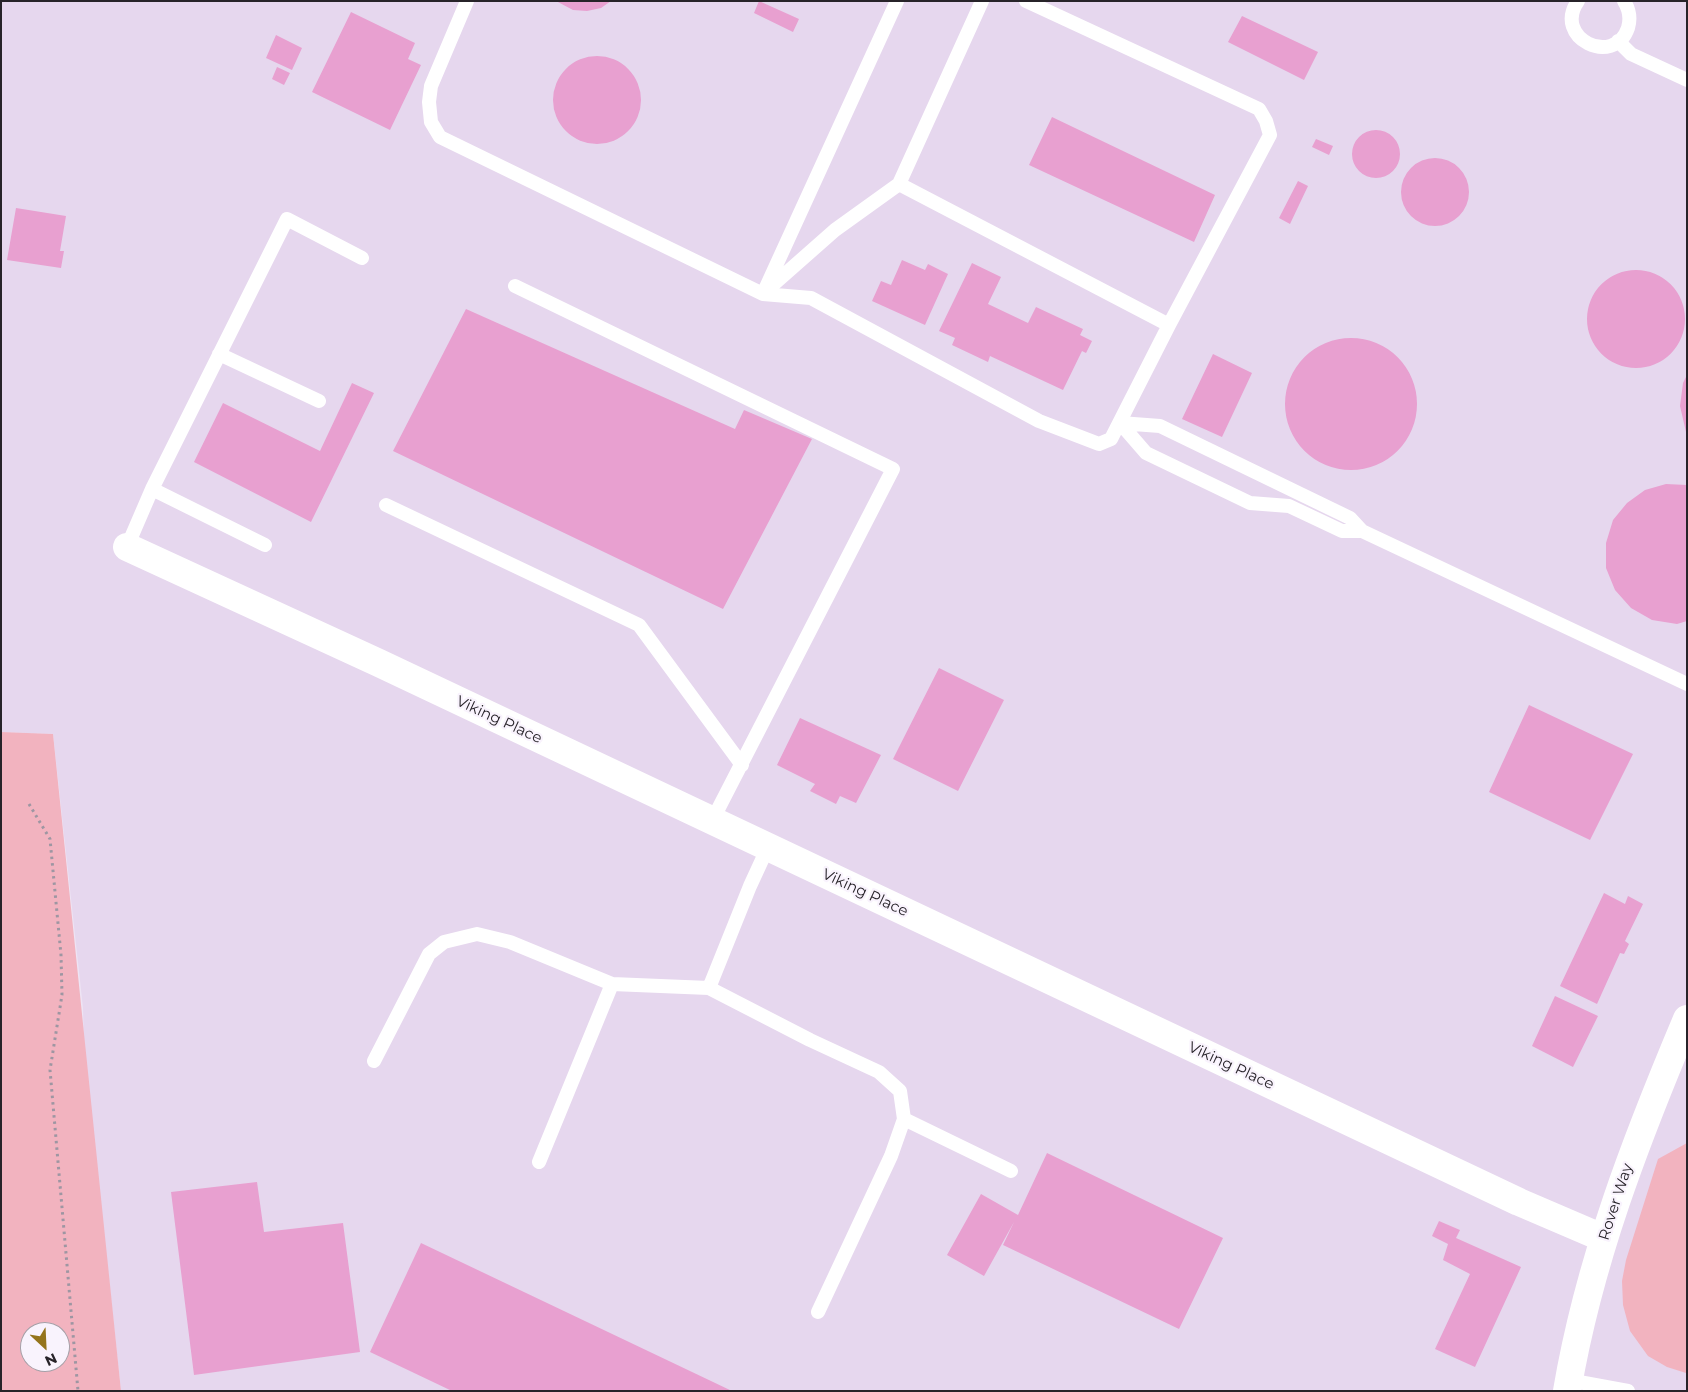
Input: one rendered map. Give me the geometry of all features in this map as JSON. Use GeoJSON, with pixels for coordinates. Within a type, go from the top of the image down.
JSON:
{"type":"FeatureCollection","features":[{"type":"Feature","properties":{"kind":"street","name":"Viking Place"},"geometry":{"type":"LineString","coordinates":[[127,548],[379,663],[1519,1202],[1603,1238]]}},
{"type":"Feature","properties":{"kind":"street","name":"Rover Way"},"geometry":{"type":"LineString","coordinates":[[1567,1386],[1603,1238],[1634,1146],[1687,1019]]}},
{"type":"Feature","properties":{"kind":"lane"},"geometry":{"type":"LineString","coordinates":[[467,1],[431,86],[429,102],[431,122],[440,137],[763,294],[811,298],[1039,420],[1099,444],[1111,439],[1120,423],[1168,325],[1270,135],[1266,121],[1259,109],[1026,1]]}},
{"type":"Feature","properties":{"kind":"lane"},"geometry":{"type":"LineString","coordinates":[[763,294],[897,1]]}},
{"type":"Feature","properties":{"kind":"lane"},"geometry":{"type":"LineString","coordinates":[[763,294],[835,230],[899,184],[982,1]]}},
{"type":"Feature","properties":{"kind":"lane"},"geometry":{"type":"LineString","coordinates":[[1578,1],[1574,6],[1572,16],[1576,34],[1582,41],[1591,46],[1601,47],[1610,46],[1625,34],[1630,16],[1624,1]]}},
{"type":"Feature","properties":{"kind":"lane"},"geometry":{"type":"LineString","coordinates":[[1618,41],[1631,54],[1687,80]]}},
{"type":"Feature","properties":{"kind":"lane"},"geometry":{"type":"LineString","coordinates":[[899,184],[1168,325]]}},
{"type":"Feature","properties":{"kind":"lane"},"geometry":{"type":"LineString","coordinates":[[127,548],[152,489],[287,218],[362,258]]}},
{"type":"Feature","properties":{"kind":"lane"},"geometry":{"type":"LineString","coordinates":[[515,286],[893,470],[712,821]]}},
{"type":"Feature","properties":{"kind":"lane"},"geometry":{"type":"LineString","coordinates":[[220,354],[319,401]]}},
{"type":"Feature","properties":{"kind":"lane"},"geometry":{"type":"LineString","coordinates":[[1120,423],[1160,426],[1350,518],[1362,531],[1687,684]]}},
{"type":"Feature","properties":{"kind":"lane"},"geometry":{"type":"LineString","coordinates":[[1120,423],[1146,453],[1250,503],[1289,506],[1342,531],[1362,531]]}},
{"type":"Feature","properties":{"kind":"lane"},"geometry":{"type":"LineString","coordinates":[[152,489],[265,545]]}},
{"type":"Feature","properties":{"kind":"lane"},"geometry":{"type":"LineString","coordinates":[[386,505],[639,625],[742,765]]}},
{"type":"Feature","properties":{"kind":"lane"},"geometry":{"type":"LineString","coordinates":[[709,988],[750,886],[768,847]]}},
{"type":"Feature","properties":{"kind":"lane"},"geometry":{"type":"LineString","coordinates":[[374,1061],[429,954],[444,942],[477,934],[510,942],[612,984],[709,988],[810,1040],[879,1072],[900,1091],[904,1119],[891,1156],[818,1312]]}},
{"type":"Feature","properties":{"kind":"lane"},"geometry":{"type":"LineString","coordinates":[[539,1162],[612,984]]}},
{"type":"Feature","properties":{"kind":"lane"},"geometry":{"type":"LineString","coordinates":[[904,1119],[1011,1171]]}},
{"type":"Feature","properties":{"kind":"lane"},"geometry":{"type":"LineString","coordinates":[[1567,1386],[1628,1391]]}},
{"type":"Feature","properties":{"kind":"path"},"geometry":{"type":"LineString","coordinates":[[28,804],[50,839],[61,955],[62,995],[50,1070],[78,1391]]}},
{"type":"Feature","properties":{"kind":"shaded area"},"geometry":{"type":"Polygon","coordinates":[[[1,1],[1687,1],[1687,1391],[121,1391],[84,1050],[83,1008],[53,734],[1,732],[1,1]]]}},
{"type":"Feature","properties":{"kind":"shaded area"},"geometry":{"type":"Polygon","coordinates":[[[1,732],[53,734],[121,1391],[1,1391],[1,732]]]}},
{"type":"Feature","properties":{"kind":"shaded area"},"geometry":{"type":"Polygon","coordinates":[[[1687,1143],[1686,1373],[1667,1367],[1648,1356],[1630,1331],[1623,1305],[1622,1281],[1626,1260],[1658,1159],[1687,1143]]]}},
{"type":"Feature","properties":{"kind":"building"},"geometry":{"type":"Polygon","coordinates":[[[556,1],[611,1],[601,8],[587,11],[573,10],[556,1]]]}},
{"type":"Feature","properties":{"kind":"building"},"geometry":{"type":"Polygon","coordinates":[[[759,1],[799,19],[793,32],[754,13],[759,1]]]}},
{"type":"Feature","properties":{"kind":"building"},"geometry":{"type":"Polygon","coordinates":[[[351,12],[415,43],[408,59],[421,65],[390,130],[312,92],[351,12]]]}},
{"type":"Feature","properties":{"kind":"building"},"geometry":{"type":"Polygon","coordinates":[[[1242,16],[1318,52],[1304,80],[1228,42],[1242,16]]]}},
{"type":"Feature","properties":{"kind":"building"},"geometry":{"type":"Polygon","coordinates":[[[276,35],[302,48],[292,70],[266,58],[276,35]]]}},
{"type":"Feature","properties":{"kind":"building"},"geometry":{"type":"Polygon","coordinates":[[[597,56],[614,59],[622,63],[634,75],[638,83],[641,100],[638,117],[634,125],[622,137],[614,141],[597,144],[580,141],[572,137],[560,125],[556,117],[553,100],[556,83],[560,75],[572,63],[580,59],[597,56]]]}},
{"type":"Feature","properties":{"kind":"building"},"geometry":{"type":"Polygon","coordinates":[[[277,67],[290,73],[284,85],[272,79],[277,67]]]}},
{"type":"Feature","properties":{"kind":"building"},"geometry":{"type":"Polygon","coordinates":[[[1052,117],[1215,195],[1194,242],[1029,165],[1052,117]]]}},
{"type":"Feature","properties":{"kind":"building"},"geometry":{"type":"Polygon","coordinates":[[[1376,130],[1385,132],[1393,137],[1398,145],[1400,154],[1398,163],[1393,171],[1385,176],[1376,178],[1367,176],[1359,171],[1354,163],[1352,154],[1354,145],[1359,137],[1367,132],[1376,130]]]}},
{"type":"Feature","properties":{"kind":"building"},"geometry":{"type":"Polygon","coordinates":[[[1316,139],[1333,146],[1329,155],[1312,147],[1316,139]]]}},
{"type":"Feature","properties":{"kind":"building"},"geometry":{"type":"Polygon","coordinates":[[[1428,158],[1442,158],[1454,163],[1464,173],[1469,185],[1469,199],[1464,211],[1454,221],[1442,226],[1428,226],[1416,221],[1406,211],[1401,199],[1401,185],[1406,173],[1416,163],[1428,158]]]}},
{"type":"Feature","properties":{"kind":"building"},"geometry":{"type":"Polygon","coordinates":[[[1298,181],[1308,186],[1290,224],[1279,218],[1298,181]]]}},
{"type":"Feature","properties":{"kind":"building"},"geometry":{"type":"Polygon","coordinates":[[[16,208],[66,216],[60,251],[64,251],[61,268],[7,260],[16,208]]]}},
{"type":"Feature","properties":{"kind":"building"},"geometry":{"type":"Polygon","coordinates":[[[902,260],[925,270],[928,264],[948,274],[925,325],[872,301],[881,281],[891,285],[902,260]]]}},
{"type":"Feature","properties":{"kind":"building"},"geometry":{"type":"Polygon","coordinates":[[[972,263],[1001,277],[988,304],[1028,323],[1036,307],[1083,329],[1080,335],[1092,341],[1086,353],[1082,351],[1063,390],[990,356],[988,362],[952,345],[955,338],[939,331],[972,263]]]}},
{"type":"Feature","properties":{"kind":"building"},"geometry":{"type":"Polygon","coordinates":[[[1636,270],[1655,274],[1671,284],[1681,300],[1685,319],[1681,338],[1671,354],[1655,364],[1636,368],[1617,364],[1601,354],[1591,338],[1587,319],[1591,300],[1601,284],[1617,274],[1636,270]]]}},
{"type":"Feature","properties":{"kind":"building"},"geometry":{"type":"Polygon","coordinates":[[[466,309],[735,429],[744,410],[812,439],[723,609],[393,451],[466,309]]]}},
{"type":"Feature","properties":{"kind":"building"},"geometry":{"type":"Polygon","coordinates":[[[1351,338],[1364,339],[1376,343],[1398,357],[1412,379],[1416,391],[1416,417],[1412,429],[1398,451],[1376,465],[1364,469],[1351,470],[1338,469],[1326,465],[1304,451],[1290,429],[1286,417],[1285,404],[1286,391],[1290,379],[1304,357],[1326,343],[1338,339],[1351,338]]]}},
{"type":"Feature","properties":{"kind":"building"},"geometry":{"type":"Polygon","coordinates":[[[1213,354],[1252,373],[1222,437],[1182,419],[1213,354]]]}},
{"type":"Feature","properties":{"kind":"building"},"geometry":{"type":"Polygon","coordinates":[[[1687,375],[1686,432],[1680,406],[1683,383],[1687,375]]]}},
{"type":"Feature","properties":{"kind":"building"},"geometry":{"type":"Polygon","coordinates":[[[352,383],[374,393],[311,522],[194,462],[223,403],[320,451],[352,383]]]}},
{"type":"Feature","properties":{"kind":"building"},"geometry":{"type":"Polygon","coordinates":[[[1666,484],[1687,485],[1687,621],[1677,624],[1652,620],[1631,608],[1615,590],[1606,568],[1606,543],[1613,520],[1627,503],[1645,490],[1666,484]]]}},
{"type":"Feature","properties":{"kind":"building"},"geometry":{"type":"Polygon","coordinates":[[[939,668],[1004,700],[958,791],[893,759],[939,668]]]}},
{"type":"Feature","properties":{"kind":"building"},"geometry":{"type":"Polygon","coordinates":[[[1529,705],[1633,754],[1590,840],[1489,792],[1529,705]]]}},
{"type":"Feature","properties":{"kind":"building"},"geometry":{"type":"Polygon","coordinates":[[[800,718],[881,755],[856,803],[840,796],[836,804],[810,791],[815,784],[777,765],[800,718]]]}},
{"type":"Feature","properties":{"kind":"building"},"geometry":{"type":"Polygon","coordinates":[[[1604,893],[1625,904],[1628,896],[1643,904],[1625,941],[1629,944],[1624,954],[1620,953],[1597,1004],[1560,986],[1604,893]]]}},
{"type":"Feature","properties":{"kind":"building"},"geometry":{"type":"Polygon","coordinates":[[[1555,996],[1598,1016],[1573,1067],[1532,1046],[1555,996]]]}},
{"type":"Feature","properties":{"kind":"building"},"geometry":{"type":"Polygon","coordinates":[[[1047,1153],[1223,1238],[1179,1329],[1003,1245],[1014,1222],[984,1276],[947,1255],[981,1194],[1018,1215],[1047,1153]]]}},
{"type":"Feature","properties":{"kind":"building"},"geometry":{"type":"Polygon","coordinates":[[[257,1182],[264,1232],[343,1223],[360,1352],[194,1375],[171,1192],[257,1182]]]}},
{"type":"Feature","properties":{"kind":"building"},"geometry":{"type":"Polygon","coordinates":[[[1439,1221],[1460,1230],[1456,1238],[1521,1267],[1475,1367],[1435,1349],[1470,1274],[1443,1260],[1448,1244],[1432,1236],[1439,1221]]]}},
{"type":"Feature","properties":{"kind":"building"},"geometry":{"type":"Polygon","coordinates":[[[421,1243],[732,1391],[452,1391],[370,1352],[421,1243]]]}}]}
